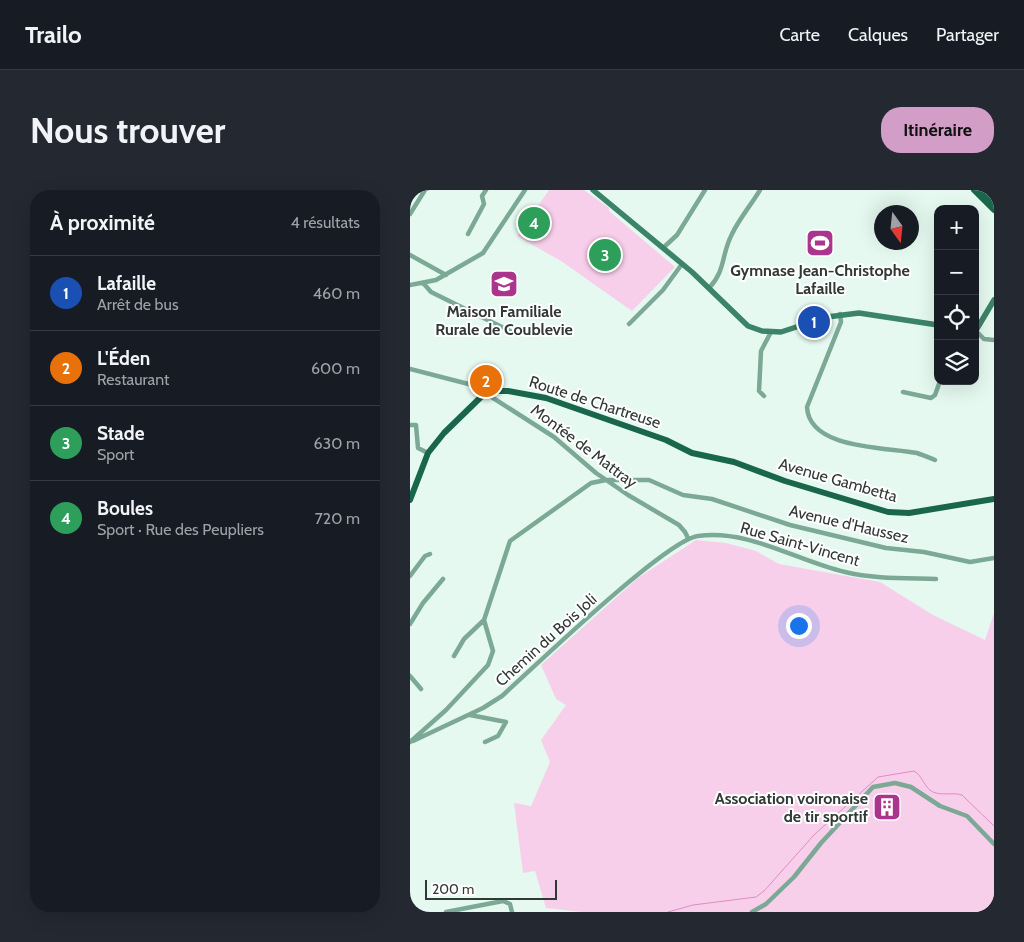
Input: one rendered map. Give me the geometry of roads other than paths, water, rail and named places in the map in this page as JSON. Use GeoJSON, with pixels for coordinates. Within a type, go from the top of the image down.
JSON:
{"type":"FeatureCollection","features":[{"type":"Feature","properties":{"kind":"main road"},"geometry":{"type":"LineString","coordinates":[[974,190],[994,210]]}},
{"type":"Feature","properties":{"kind":"main road"},"geometry":{"type":"LineString","coordinates":[[980,190],[994,203]]}},
{"type":"Feature","properties":{"kind":"main road","name":"Route de Chartreuse"},"geometry":{"type":"LineString","coordinates":[[487,393],[508,391],[546,398],[666,440],[692,453],[734,462],[764,472]]}},
{"type":"Feature","properties":{"kind":"main road"},"geometry":{"type":"LineString","coordinates":[[410,500],[428,453],[467,408],[487,393]]}},
{"type":"Feature","properties":{"kind":"main road","name":"Avenue Gambetta"},"geometry":{"type":"LineString","coordinates":[[764,472],[870,507],[899,513],[918,512],[994,499]]}},
{"type":"Feature","properties":{"kind":"street"},"geometry":{"type":"LineString","coordinates":[[410,214],[425,190]]}},
{"type":"Feature","properties":{"kind":"street"},"geometry":{"type":"LineString","coordinates":[[468,234],[484,204],[482,196],[486,190]]}},
{"type":"Feature","properties":{"kind":"street"},"geometry":{"type":"LineString","coordinates":[[410,285],[424,284],[446,275],[483,252],[525,190]]}},
{"type":"Feature","properties":{"kind":"street"},"geometry":{"type":"LineString","coordinates":[[593,190],[682,264],[709,288],[742,322],[771,332],[790,330],[840,314],[867,314],[934,324]]}},
{"type":"Feature","properties":{"kind":"street"},"geometry":{"type":"LineString","coordinates":[[663,248],[676,235],[705,190]]}},
{"type":"Feature","properties":{"kind":"street"},"geometry":{"type":"LineString","coordinates":[[709,288],[719,278],[723,268],[727,245],[733,232],[760,190]]}},
{"type":"Feature","properties":{"kind":"street"},"geometry":{"type":"LineString","coordinates":[[410,255],[446,275]]}},
{"type":"Feature","properties":{"kind":"street"},"geometry":{"type":"LineString","coordinates":[[629,324],[663,290],[682,264]]}},
{"type":"Feature","properties":{"kind":"street"},"geometry":{"type":"LineString","coordinates":[[424,284],[431,292],[516,334]]}},
{"type":"Feature","properties":{"kind":"street"},"geometry":{"type":"LineString","coordinates":[[979,327],[994,300]]}},
{"type":"Feature","properties":{"kind":"street"},"geometry":{"type":"LineString","coordinates":[[840,314],[841,322],[807,407],[807,415],[813,424],[836,439],[893,452],[917,454],[936,460]]}},
{"type":"Feature","properties":{"kind":"street"},"geometry":{"type":"LineString","coordinates":[[764,396],[759,391],[761,351],[771,332]]}},
{"type":"Feature","properties":{"kind":"street"},"geometry":{"type":"LineString","coordinates":[[979,335],[984,339],[994,340]]}},
{"type":"Feature","properties":{"kind":"street","name":"Montée de Mattray"},"geometry":{"type":"LineString","coordinates":[[410,369],[480,387],[522,414],[582,458],[606,480],[679,525],[688,538]]}},
{"type":"Feature","properties":{"kind":"street"},"geometry":{"type":"LineString","coordinates":[[903,392],[931,398],[935,395],[939,385]]}},
{"type":"Feature","properties":{"kind":"street"},"geometry":{"type":"LineString","coordinates":[[410,425],[416,425],[418,448],[428,453]]}},
{"type":"Feature","properties":{"kind":"street"},"geometry":{"type":"LineString","coordinates":[[454,656],[464,639],[484,620],[510,541],[591,483],[606,480]]}},
{"type":"Feature","properties":{"kind":"street","name":"Avenue d'Haussez"},"geometry":{"type":"LineString","coordinates":[[606,480],[649,480],[683,495],[712,499],[790,525],[886,548],[924,552],[970,562],[994,558]]}},
{"type":"Feature","properties":{"kind":"street","name":"Rue Saint-Vincent"},"geometry":{"type":"LineString","coordinates":[[688,538],[714,535],[742,539],[843,572],[886,578],[936,579]]}},
{"type":"Feature","properties":{"kind":"street","name":"Chemin du Bois Joli"},"geometry":{"type":"LineString","coordinates":[[410,742],[469,715],[502,696],[644,570],[688,538]]}},
{"type":"Feature","properties":{"kind":"street"},"geometry":{"type":"LineString","coordinates":[[410,576],[425,556],[430,554]]}},
{"type":"Feature","properties":{"kind":"street"},"geometry":{"type":"LineString","coordinates":[[410,624],[423,603],[443,579]]}},
{"type":"Feature","properties":{"kind":"street"},"geometry":{"type":"LineString","coordinates":[[410,742],[446,710],[488,664],[493,651],[484,620]]}},
{"type":"Feature","properties":{"kind":"street"},"geometry":{"type":"LineString","coordinates":[[410,676],[421,689]]}},
{"type":"Feature","properties":{"kind":"street"},"geometry":{"type":"LineString","coordinates":[[469,715],[506,722],[498,736],[485,742]]}},
{"type":"Feature","properties":{"kind":"street"},"geometry":{"type":"LineString","coordinates":[[752,912],[766,904],[794,877],[821,843],[873,788],[895,784],[911,787],[940,806],[967,816],[994,844]]}},
{"type":"Feature","properties":{"kind":"street"},"geometry":{"type":"LineString","coordinates":[[446,912],[503,901],[510,904],[512,912]]}},
{"type":"Feature","properties":{"kind":"waterway"},"geometry":{"type":"LineString","coordinates":[[668,912],[693,905],[756,897],[764,891],[814,835],[878,777],[914,771],[933,792],[962,795],[994,826]]}},
{"type":"Feature","properties":{"kind":"place","name":"Boules"},"geometry":{"type":"Point","coordinates":[534,223]}},
{"type":"Feature","properties":{"kind":"place","name":"Gymnase Jean-Christophe Lafaille"},"geometry":{"type":"Point","coordinates":[820,243]}},
{"type":"Feature","properties":{"kind":"place","name":"Stade"},"geometry":{"type":"Point","coordinates":[605,255]}},
{"type":"Feature","properties":{"kind":"place","name":"Maison Familiale Rurale de Coublevie"},"geometry":{"type":"Point","coordinates":[504,284]}},
{"type":"Feature","properties":{"kind":"place","name":"Lafaille"},"geometry":{"type":"Point","coordinates":[814,322]}},
{"type":"Feature","properties":{"kind":"place","name":"L'Éden"},"geometry":{"type":"Point","coordinates":[486,381]}},
{"type":"Feature","properties":{"kind":"place","name":"Association voironaise de tir sportif"},"geometry":{"type":"Point","coordinates":[887,807]}}]}
